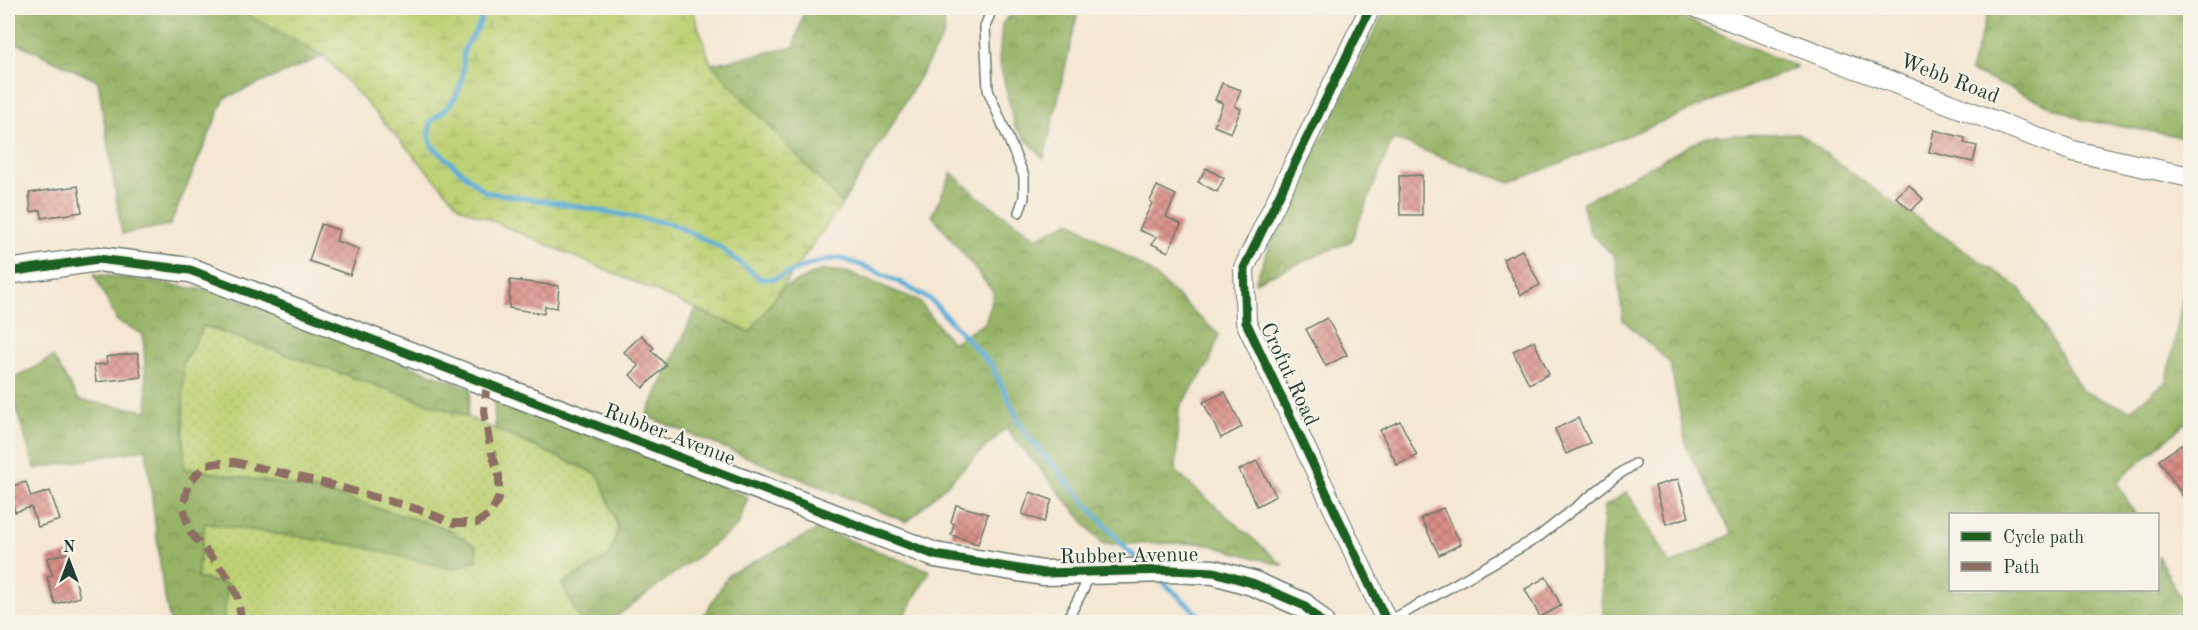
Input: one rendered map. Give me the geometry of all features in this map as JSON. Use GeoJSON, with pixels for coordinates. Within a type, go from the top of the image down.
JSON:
{"type":"FeatureCollection","features":[{"type":"Feature","properties":{"kind":"street","name":"Crofut Road"},"geometry":{"type":"LineString","coordinates":[[1370,8],[1244,268],[1246,322],[1388,622]]}},
{"type":"Feature","properties":{"kind":"street","name":"Webb Road"},"geometry":{"type":"LineString","coordinates":[[1698,8],[2073,151],[2190,177]]}},
{"type":"Feature","properties":{"kind":"street","name":"Rubber Avenue"},"geometry":{"type":"LineString","coordinates":[[8,272],[98,259],[190,270],[935,555],[1043,573],[1125,573],[1171,570],[1214,572],[1252,583],[1304,605],[1321,622]]}},
{"type":"Feature","properties":{"kind":"lane"},"geometry":{"type":"LineString","coordinates":[[992,8],[985,27],[988,90],[1024,176],[1024,198],[1019,212]]}},
{"type":"Feature","properties":{"kind":"lane"},"geometry":{"type":"LineString","coordinates":[[1388,622],[1537,538],[1616,476],[1635,464]]}},
{"type":"Feature","properties":{"kind":"lane"},"geometry":{"type":"LineString","coordinates":[[1066,622],[1084,588],[1088,573]]}},
{"type":"Feature","properties":{"kind":"green space"},"geometry":{"type":"Polygon","coordinates":[[[8,8],[235,8],[324,56],[225,98],[170,225],[122,234],[98,81],[8,39],[8,8]]]}},
{"type":"Feature","properties":{"kind":"green space"},"geometry":{"type":"Polygon","coordinates":[[[235,8],[692,8],[711,64],[842,204],[750,332],[460,207],[324,56],[235,8]]]}},
{"type":"Feature","properties":{"kind":"green space"},"geometry":{"type":"Polygon","coordinates":[[[805,8],[943,8],[945,33],[890,128],[842,204],[711,64],[794,47],[805,8]]]}},
{"type":"Feature","properties":{"kind":"green space"},"geometry":{"type":"Polygon","coordinates":[[[1016,8],[1079,8],[1044,159],[1015,127],[999,60],[1002,24],[1016,8]]]}},
{"type":"Feature","properties":{"kind":"green space"},"geometry":{"type":"Polygon","coordinates":[[[1386,8],[1653,8],[1672,13],[1797,67],[1511,183],[1393,139],[1351,241],[1255,282],[1276,231],[1386,8]]]}},
{"type":"Feature","properties":{"kind":"green space"},"geometry":{"type":"Polygon","coordinates":[[[1989,8],[2190,8],[2190,138],[2083,120],[1970,71],[1989,8]]]}},
{"type":"Feature","properties":{"kind":"green space"},"geometry":{"type":"Polygon","coordinates":[[[1798,133],[1864,182],[2021,289],[2082,391],[2130,410],[2167,381],[2190,260],[2190,419],[2117,482],[2134,513],[1949,513],[1949,591],[2159,591],[2159,558],[2190,616],[2190,622],[1977,622],[1941,617],[1934,622],[1603,622],[1601,547],[1605,506],[1627,492],[1671,565],[1732,534],[1687,449],[1670,363],[1623,320],[1615,257],[1590,233],[1582,203],[1707,136],[1798,133]]]}},
{"type":"Feature","properties":{"kind":"green space"},"geometry":{"type":"Polygon","coordinates":[[[952,173],[976,195],[1037,238],[1070,221],[1150,271],[1219,335],[1209,364],[1179,408],[1176,472],[1284,566],[1203,543],[1102,544],[1006,428],[907,522],[646,416],[696,309],[750,332],[782,288],[822,270],[847,272],[918,300],[952,343],[985,323],[994,293],[932,215],[952,173]]]}},
{"type":"Feature","properties":{"kind":"green space"},"geometry":{"type":"Polygon","coordinates":[[[94,274],[220,292],[471,389],[467,417],[204,326],[183,363],[184,468],[317,490],[445,528],[476,546],[477,560],[453,569],[358,546],[205,523],[197,578],[228,584],[223,622],[170,622],[163,588],[146,449],[35,469],[8,382],[53,357],[79,400],[148,411],[143,334],[117,321],[94,274]]]}},
{"type":"Feature","properties":{"kind":"green space"},"geometry":{"type":"Polygon","coordinates":[[[204,326],[456,412],[599,475],[618,527],[610,556],[562,584],[581,622],[223,622],[228,584],[197,578],[204,523],[359,546],[453,569],[317,490],[184,468],[183,363],[204,326]]]}},
{"type":"Feature","properties":{"kind":"green space"},"geometry":{"type":"Polygon","coordinates":[[[494,396],[748,497],[738,526],[609,622],[581,622],[562,584],[610,556],[618,527],[599,475],[495,429],[494,396]]]}},
{"type":"Feature","properties":{"kind":"green space"},"geometry":{"type":"Polygon","coordinates":[[[819,529],[930,571],[901,622],[700,622],[729,574],[819,529]]]}},
{"type":"Feature","properties":{"kind":"building"},"geometry":{"type":"Polygon","coordinates":[[[1222,83],[1241,90],[1235,106],[1241,109],[1231,133],[1214,126],[1223,103],[1215,100],[1222,83]]]}},
{"type":"Feature","properties":{"kind":"building"},"geometry":{"type":"Polygon","coordinates":[[[1934,130],[1965,138],[1964,143],[1977,146],[1973,162],[1929,152],[1934,130]]]}},
{"type":"Feature","properties":{"kind":"building"},"geometry":{"type":"Polygon","coordinates":[[[1206,168],[1224,178],[1217,192],[1198,182],[1206,168]]]}},
{"type":"Feature","properties":{"kind":"building"},"geometry":{"type":"Polygon","coordinates":[[[1422,175],[1422,215],[1400,215],[1399,176],[1422,175]]]}},
{"type":"Feature","properties":{"kind":"building"},"geometry":{"type":"Polygon","coordinates":[[[1909,185],[1923,199],[1911,211],[1896,197],[1909,185]]]}},
{"type":"Feature","properties":{"kind":"building"},"geometry":{"type":"Polygon","coordinates":[[[78,186],[82,212],[42,218],[41,210],[31,212],[29,193],[78,186]]]}},
{"type":"Feature","properties":{"kind":"building"},"geometry":{"type":"Polygon","coordinates":[[[1157,186],[1176,195],[1166,217],[1181,224],[1168,252],[1152,244],[1156,237],[1139,230],[1152,203],[1150,201],[1157,186]]]}},
{"type":"Feature","properties":{"kind":"building"},"geometry":{"type":"Polygon","coordinates":[[[321,224],[339,230],[336,241],[359,249],[350,275],[309,261],[321,224]]]}},
{"type":"Feature","properties":{"kind":"building"},"geometry":{"type":"Polygon","coordinates":[[[1522,250],[1540,285],[1521,295],[1503,259],[1522,250]]]}},
{"type":"Feature","properties":{"kind":"building"},"geometry":{"type":"Polygon","coordinates":[[[510,280],[559,286],[557,308],[545,306],[544,314],[509,308],[510,280]]]}},
{"type":"Feature","properties":{"kind":"building"},"geometry":{"type":"Polygon","coordinates":[[[1327,318],[1347,355],[1326,366],[1306,329],[1327,318]]]}},
{"type":"Feature","properties":{"kind":"building"},"geometry":{"type":"Polygon","coordinates":[[[641,335],[654,348],[651,350],[666,365],[643,388],[630,375],[639,366],[624,352],[641,335]]]}},
{"type":"Feature","properties":{"kind":"building"},"geometry":{"type":"Polygon","coordinates":[[[1534,341],[1549,374],[1529,384],[1513,351],[1534,341]]]}},
{"type":"Feature","properties":{"kind":"building"},"geometry":{"type":"Polygon","coordinates":[[[138,353],[141,377],[96,382],[94,365],[107,364],[106,357],[138,353]]]}},
{"type":"Feature","properties":{"kind":"building"},"geometry":{"type":"Polygon","coordinates":[[[1225,392],[1242,427],[1221,438],[1203,402],[1225,392]]]}},
{"type":"Feature","properties":{"kind":"building"},"geometry":{"type":"Polygon","coordinates":[[[1578,418],[1590,443],[1566,454],[1555,429],[1578,418]]]}},
{"type":"Feature","properties":{"kind":"building"},"geometry":{"type":"Polygon","coordinates":[[[1400,421],[1417,456],[1397,465],[1380,430],[1400,421]]]}},
{"type":"Feature","properties":{"kind":"building"},"geometry":{"type":"Polygon","coordinates":[[[2190,439],[2190,507],[2159,460],[2190,439]]]}},
{"type":"Feature","properties":{"kind":"building"},"geometry":{"type":"Polygon","coordinates":[[[1257,461],[1276,496],[1257,506],[1239,470],[1257,461]]]}},
{"type":"Feature","properties":{"kind":"building"},"geometry":{"type":"Polygon","coordinates":[[[1678,479],[1689,517],[1666,524],[1655,486],[1678,479]]]}},
{"type":"Feature","properties":{"kind":"building"},"geometry":{"type":"Polygon","coordinates":[[[26,482],[31,497],[50,491],[60,520],[38,527],[31,507],[15,512],[8,487],[26,482]]]}},
{"type":"Feature","properties":{"kind":"building"},"geometry":{"type":"Polygon","coordinates":[[[1030,492],[1052,500],[1044,522],[1022,514],[1030,492]]]}},
{"type":"Feature","properties":{"kind":"building"},"geometry":{"type":"Polygon","coordinates":[[[956,505],[988,514],[978,544],[951,535],[954,524],[951,522],[956,505]]]}},
{"type":"Feature","properties":{"kind":"building"},"geometry":{"type":"Polygon","coordinates":[[[1443,508],[1461,544],[1439,555],[1421,518],[1443,508]]]}},
{"type":"Feature","properties":{"kind":"building"},"geometry":{"type":"Polygon","coordinates":[[[68,553],[80,597],[55,604],[47,577],[52,575],[47,558],[68,553]]]}},
{"type":"Feature","properties":{"kind":"building"},"geometry":{"type":"Polygon","coordinates":[[[1546,577],[1561,606],[1540,617],[1525,589],[1546,577]]]}},
{"type":"Feature","properties":{"kind":"waterway"},"geometry":{"type":"LineString","coordinates":[[472,8],[481,19],[464,51],[460,88],[448,107],[430,122],[429,136],[433,147],[485,192],[672,224],[718,246],[761,279],[774,279],[816,262],[839,258],[864,266],[931,300],[992,366],[1025,433],[1127,550],[1143,563]]}},
{"type":"Feature","properties":{"kind":"waterway"},"geometry":{"type":"LineString","coordinates":[[1158,577],[1206,622]]}},
{"type":"Feature","properties":{"kind":"marked path"},"geometry":{"type":"LineString","coordinates":[[242,622],[237,595],[228,577],[191,533],[183,508],[189,482],[207,464],[235,462],[332,485],[417,509],[454,523],[477,523],[491,513],[499,497],[499,475],[490,447],[484,411],[487,383]]}},
{"type":"Feature","properties":{"kind":"cycle path"},"geometry":{"type":"LineString","coordinates":[[1370,8],[1244,268],[1246,322],[1387,622]]}},
{"type":"Feature","properties":{"kind":"cycle path"},"geometry":{"type":"LineString","coordinates":[[8,272],[98,259],[190,270],[935,555],[1043,573],[1171,570],[1214,572],[1252,583],[1303,605],[1321,622]]}}]}
